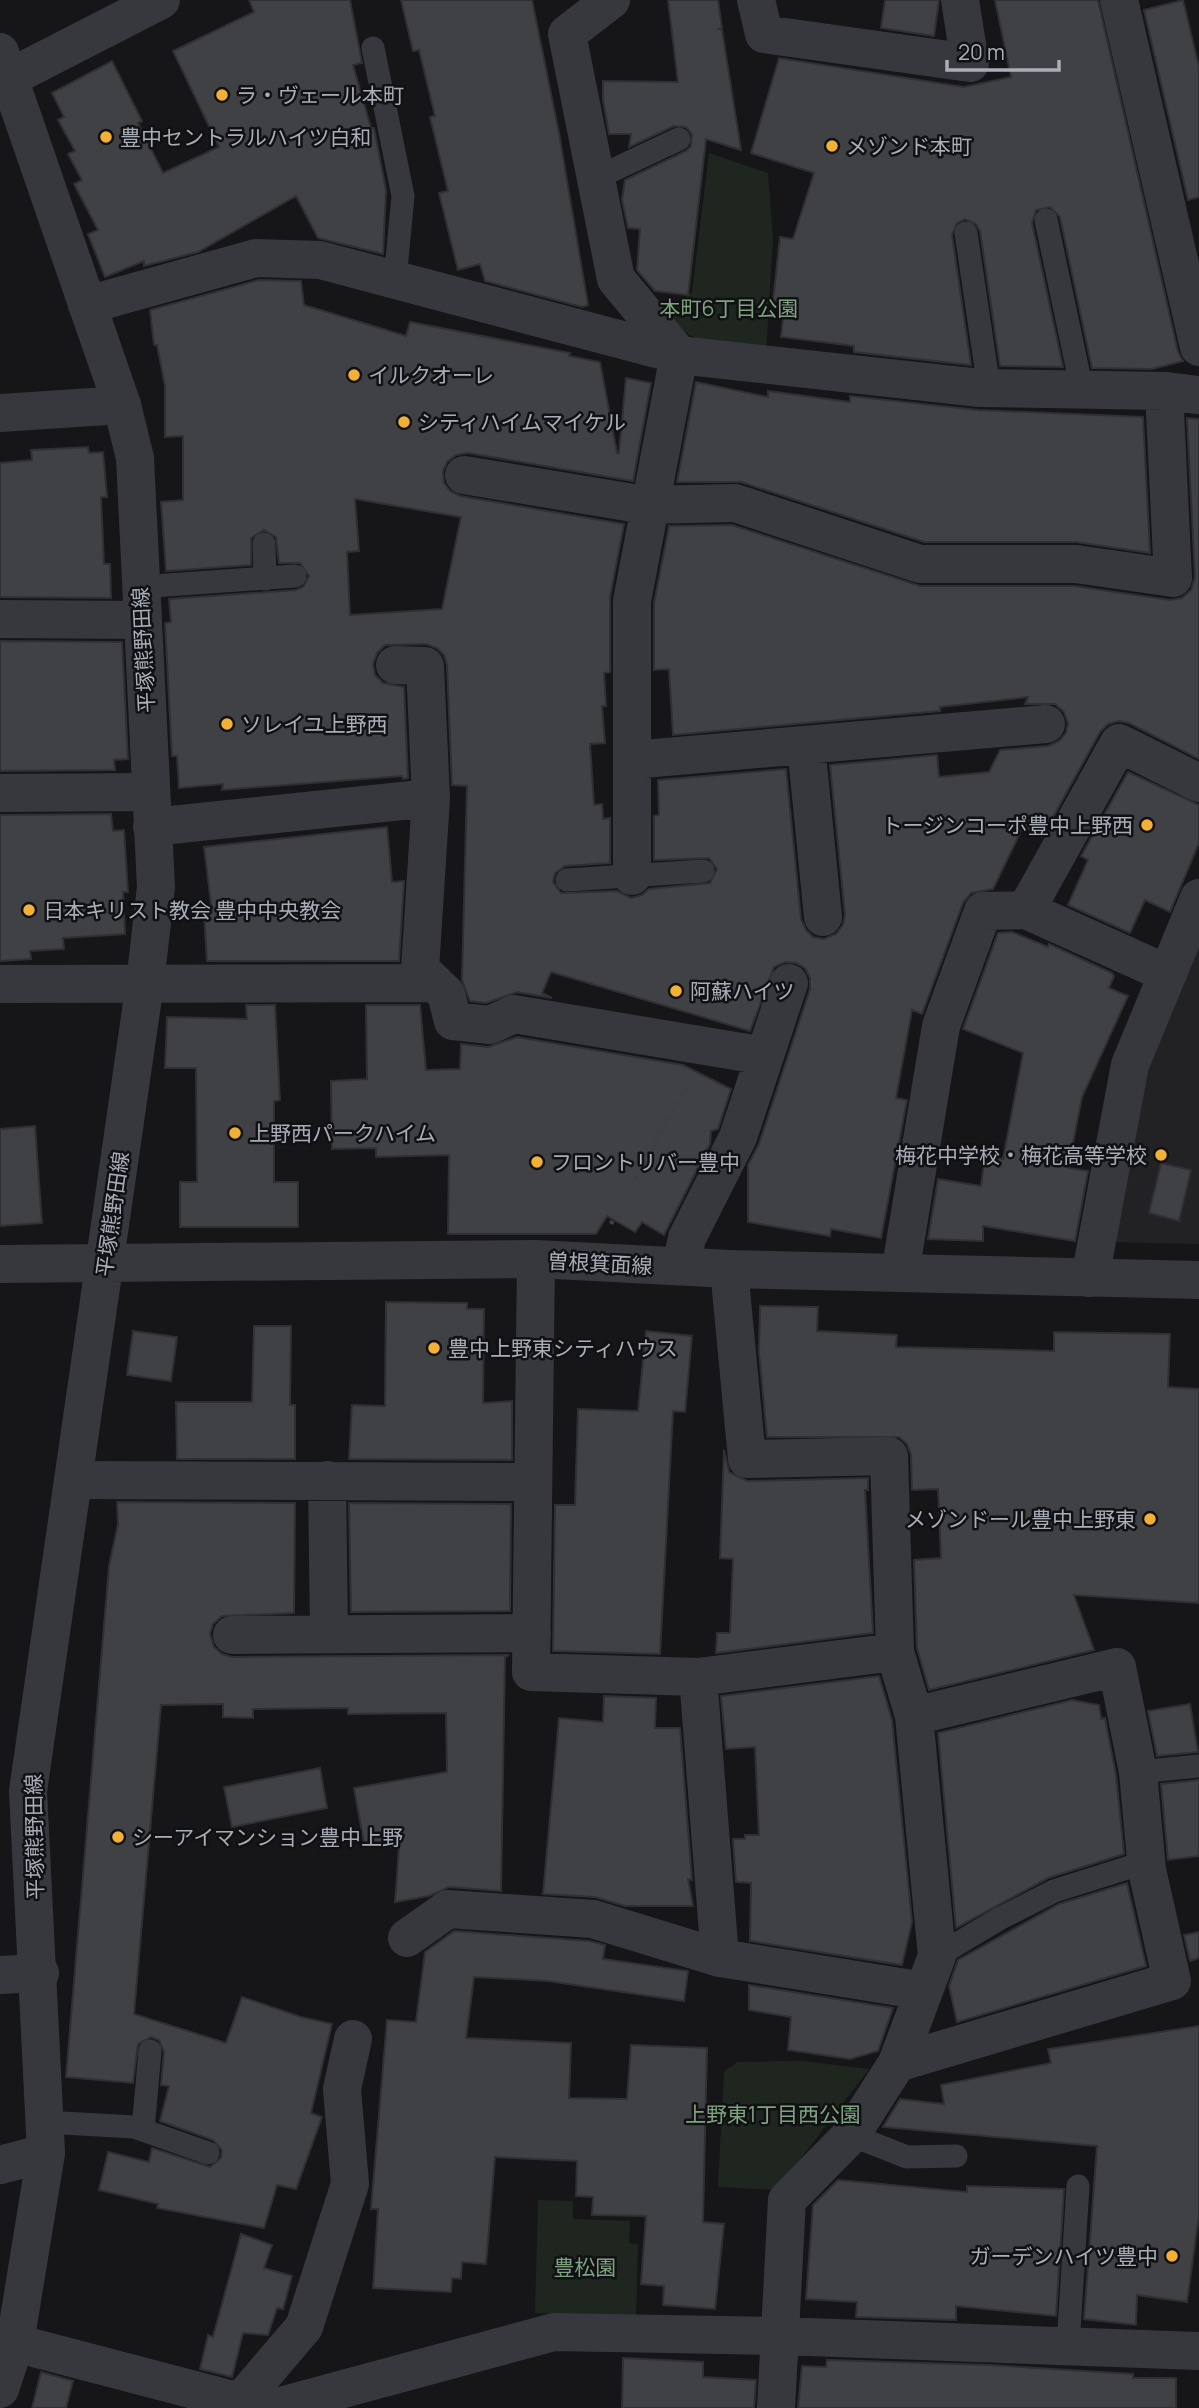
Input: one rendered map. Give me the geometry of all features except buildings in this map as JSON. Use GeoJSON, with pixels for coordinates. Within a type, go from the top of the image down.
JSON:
{"type":"FeatureCollection","features":[{"type":"Feature","properties":{"kind":"street"},"geometry":{"type":"LineString","coordinates":[[4,65],[161,0]]}},
{"type":"Feature","properties":{"kind":"street"},"geometry":{"type":"LineString","coordinates":[[611,0],[566,34],[616,279],[679,355]]}},
{"type":"Feature","properties":{"kind":"street"},"geometry":{"type":"LineString","coordinates":[[755,0],[764,34],[970,63],[960,0]]}},
{"type":"Feature","properties":{"kind":"street"},"geometry":{"type":"LineString","coordinates":[[1119,0],[1199,347]]}},
{"type":"Feature","properties":{"kind":"street","name":"平塚熊野田線"},"geometry":{"type":"LineString","coordinates":[[0,2389],[15,2343],[45,2138],[40,1973],[28,1791],[75,1480],[156,887],[135,458],[122,405],[4,65]]}},
{"type":"Feature","properties":{"kind":"street"},"geometry":{"type":"LineString","coordinates":[[87,305],[256,258],[320,260],[679,355],[989,388],[1181,393],[1173,578],[1076,564],[920,564],[735,503],[650,505],[464,475]]}},
{"type":"Feature","properties":{"kind":"street"},"geometry":{"type":"LineString","coordinates":[[632,876],[632,601],[679,355]]}},
{"type":"Feature","properties":{"kind":"street"},"geometry":{"type":"LineString","coordinates":[[0,413],[122,405]]}},
{"type":"Feature","properties":{"kind":"street"},"geometry":{"type":"LineString","coordinates":[[0,619],[140,603]]}},
{"type":"Feature","properties":{"kind":"street"},"geometry":{"type":"LineString","coordinates":[[396,665],[425,666],[431,798],[420,969],[446,994],[453,1021],[490,1025],[514,1014],[765,1056]]}},
{"type":"Feature","properties":{"kind":"street"},"geometry":{"type":"LineString","coordinates":[[632,760],[1046,724]]}},
{"type":"Feature","properties":{"kind":"street"},"geometry":{"type":"LineString","coordinates":[[1026,910],[1119,743],[1199,783]]}},
{"type":"Feature","properties":{"kind":"street"},"geometry":{"type":"LineString","coordinates":[[806,745],[823,917]]}},
{"type":"Feature","properties":{"kind":"street"},"geometry":{"type":"LineString","coordinates":[[0,793],[151,810],[431,798]]}},
{"type":"Feature","properties":{"kind":"street"},"geometry":{"type":"LineString","coordinates":[[1090,1278],[1130,1065],[1199,898]]}},
{"type":"Feature","properties":{"kind":"street"},"geometry":{"type":"LineString","coordinates":[[900,1273],[941,1026],[983,911],[1026,910],[1168,974]]}},
{"type":"Feature","properties":{"kind":"street"},"geometry":{"type":"LineString","coordinates":[[0,984],[435,983]]}},
{"type":"Feature","properties":{"kind":"street"},"geometry":{"type":"LineString","coordinates":[[681,1266],[687,1238],[738,1138],[789,983]]}},
{"type":"Feature","properties":{"kind":"street"},"geometry":{"type":"LineString","coordinates":[[536,1259],[531,1672],[698,1677],[895,1652]]}},
{"type":"Feature","properties":{"kind":"street","name":"曽根箕面線"},"geometry":{"type":"LineString","coordinates":[[0,1264],[536,1259],[729,1269],[1199,1280]]}},
{"type":"Feature","properties":{"kind":"street"},"geometry":{"type":"LineString","coordinates":[[729,1269],[747,1459],[889,1455],[895,1652],[914,1716],[937,1956],[897,2063],[852,2135],[787,2200],[776,2408]]}},
{"type":"Feature","properties":{"kind":"street"},"geometry":{"type":"LineString","coordinates":[[75,1480],[533,1482]]}},
{"type":"Feature","properties":{"kind":"street"},"geometry":{"type":"LineString","coordinates":[[327,1480],[329,1633]]}},
{"type":"Feature","properties":{"kind":"street"},"geometry":{"type":"LineString","coordinates":[[232,1635],[532,1633]]}},
{"type":"Feature","properties":{"kind":"street"},"geometry":{"type":"LineString","coordinates":[[897,2063],[1172,1981],[1146,1862],[1138,1772],[1117,1667],[914,1716]]}},
{"type":"Feature","properties":{"kind":"street"},"geometry":{"type":"LineString","coordinates":[[698,1677],[720,1958]]}},
{"type":"Feature","properties":{"kind":"street"},"geometry":{"type":"LineString","coordinates":[[407,1938],[448,1909],[593,1919],[720,1958],[924,1991]]}},
{"type":"Feature","properties":{"kind":"street"},"geometry":{"type":"LineString","coordinates":[[0,1975],[40,1973]]}},
{"type":"Feature","properties":{"kind":"street"},"geometry":{"type":"LineString","coordinates":[[253,2406],[304,2327],[350,2184],[342,2089],[353,2039]]}},
{"type":"Feature","properties":{"kind":"street"},"geometry":{"type":"LineString","coordinates":[[0,2165],[45,2138]]}},
{"type":"Feature","properties":{"kind":"street"},"geometry":{"type":"LineString","coordinates":[[15,2343],[253,2406],[554,2332],[780,2336],[1199,2351]]}},
{"type":"Feature","properties":{"kind":"lane"},"geometry":{"type":"LineString","coordinates":[[373,48],[403,196],[395,280]]}},
{"type":"Feature","properties":{"kind":"lane"},"geometry":{"type":"LineString","coordinates":[[596,178],[679,139]]}},
{"type":"Feature","properties":{"kind":"lane"},"geometry":{"type":"LineString","coordinates":[[1046,220],[1082,390]]}},
{"type":"Feature","properties":{"kind":"lane"},"geometry":{"type":"LineString","coordinates":[[966,233],[989,388]]}},
{"type":"Feature","properties":{"kind":"lane"},"geometry":{"type":"LineString","coordinates":[[264,544],[265,579]]}},
{"type":"Feature","properties":{"kind":"lane"},"geometry":{"type":"LineString","coordinates":[[140,603],[265,579],[295,576]]}},
{"type":"Feature","properties":{"kind":"lane"},"geometry":{"type":"LineString","coordinates":[[567,880],[703,871]]}},
{"type":"Feature","properties":{"kind":"lane"},"geometry":{"type":"LineString","coordinates":[[1138,1772],[1199,1766]]}},
{"type":"Feature","properties":{"kind":"lane"},"geometry":{"type":"LineString","coordinates":[[937,1956],[999,1919],[1054,1891],[1146,1862]]}},
{"type":"Feature","properties":{"kind":"lane"},"geometry":{"type":"LineString","coordinates":[[143,2130],[150,2051]]}},
{"type":"Feature","properties":{"kind":"lane"},"geometry":{"type":"LineString","coordinates":[[45,2138],[143,2130],[208,2153]]}},
{"type":"Feature","properties":{"kind":"lane"},"geometry":{"type":"LineString","coordinates":[[852,2135],[907,2157],[956,2156]]}},
{"type":"Feature","properties":{"kind":"lane"},"geometry":{"type":"LineString","coordinates":[[1068,2346],[1078,2186]]}},
{"type":"Feature","properties":{"kind":"path"},"geometry":{"type":"LineString","coordinates":[[602,1263],[603,1238],[707,1046]]}},
{"type":"Feature","properties":{"kind":"shaded area","name":"梅花中学校・梅花高等学校"},"geometry":{"type":"Polygon","coordinates":[[[1199,924],[1199,1244],[1107,1242],[1139,1067],[1199,924]]]}},
{"type":"Feature","properties":{"kind":"green space","name":"本町6丁目公園"},"geometry":{"type":"Polygon","coordinates":[[[709,153],[768,173],[773,238],[766,354],[711,345],[688,334],[662,315],[692,292],[709,153]]]}},
{"type":"Feature","properties":{"kind":"green space","name":"上野東1丁目西公園"},"geometry":{"type":"Polygon","coordinates":[[[802,2061],[869,2069],[777,2190],[718,2187],[724,2072],[737,2062],[802,2061]]]}},
{"type":"Feature","properties":{"kind":"green space","name":"豊松園"},"geometry":{"type":"Polygon","coordinates":[[[538,2200],[573,2201],[573,2219],[630,2221],[629,2243],[638,2244],[636,2316],[535,2313],[538,2200]]]}},
{"type":"Feature","properties":{"kind":"place","name":"ラ・ヴェール本町"},"geometry":{"type":"Point","coordinates":[222,95]}},
{"type":"Feature","properties":{"kind":"place","name":"豊中セントラルハイツ白和"},"geometry":{"type":"Point","coordinates":[106,137]}},
{"type":"Feature","properties":{"kind":"place","name":"メゾンド本町"},"geometry":{"type":"Point","coordinates":[832,146]}},
{"type":"Feature","properties":{"kind":"place","name":"イルクオーレ"},"geometry":{"type":"Point","coordinates":[354,375]}},
{"type":"Feature","properties":{"kind":"place","name":"シティハイムマイケル"},"geometry":{"type":"Point","coordinates":[404,422]}},
{"type":"Feature","properties":{"kind":"place","name":"ソレイユ上野西"},"geometry":{"type":"Point","coordinates":[227,724]}},
{"type":"Feature","properties":{"kind":"place","name":"トージンコーポ豊中上野西"},"geometry":{"type":"Point","coordinates":[1147,825]}},
{"type":"Feature","properties":{"kind":"place","name":"日本キリスト教会 豊中中央教会"},"geometry":{"type":"Point","coordinates":[29,910]}},
{"type":"Feature","properties":{"kind":"place","name":"阿蘇ハイツ"},"geometry":{"type":"Point","coordinates":[676,991]}},
{"type":"Feature","properties":{"kind":"place","name":"上野西パークハイム"},"geometry":{"type":"Point","coordinates":[235,1133]}},
{"type":"Feature","properties":{"kind":"place","name":"梅花中学校・梅花高等学校"},"geometry":{"type":"Point","coordinates":[1161,1155]}},
{"type":"Feature","properties":{"kind":"place","name":"フロントリバー豊中"},"geometry":{"type":"Point","coordinates":[537,1162]}},
{"type":"Feature","properties":{"kind":"place","name":"豊中上野東シティハウス"},"geometry":{"type":"Point","coordinates":[434,1348]}},
{"type":"Feature","properties":{"kind":"place","name":"メゾンドール豊中上野東"},"geometry":{"type":"Point","coordinates":[1150,1519]}},
{"type":"Feature","properties":{"kind":"place","name":"シーアイマンション豊中上野"},"geometry":{"type":"Point","coordinates":[118,1837]}},
{"type":"Feature","properties":{"kind":"place","name":"ガーデンハイツ豊中"},"geometry":{"type":"Point","coordinates":[1172,2256]}}]}
